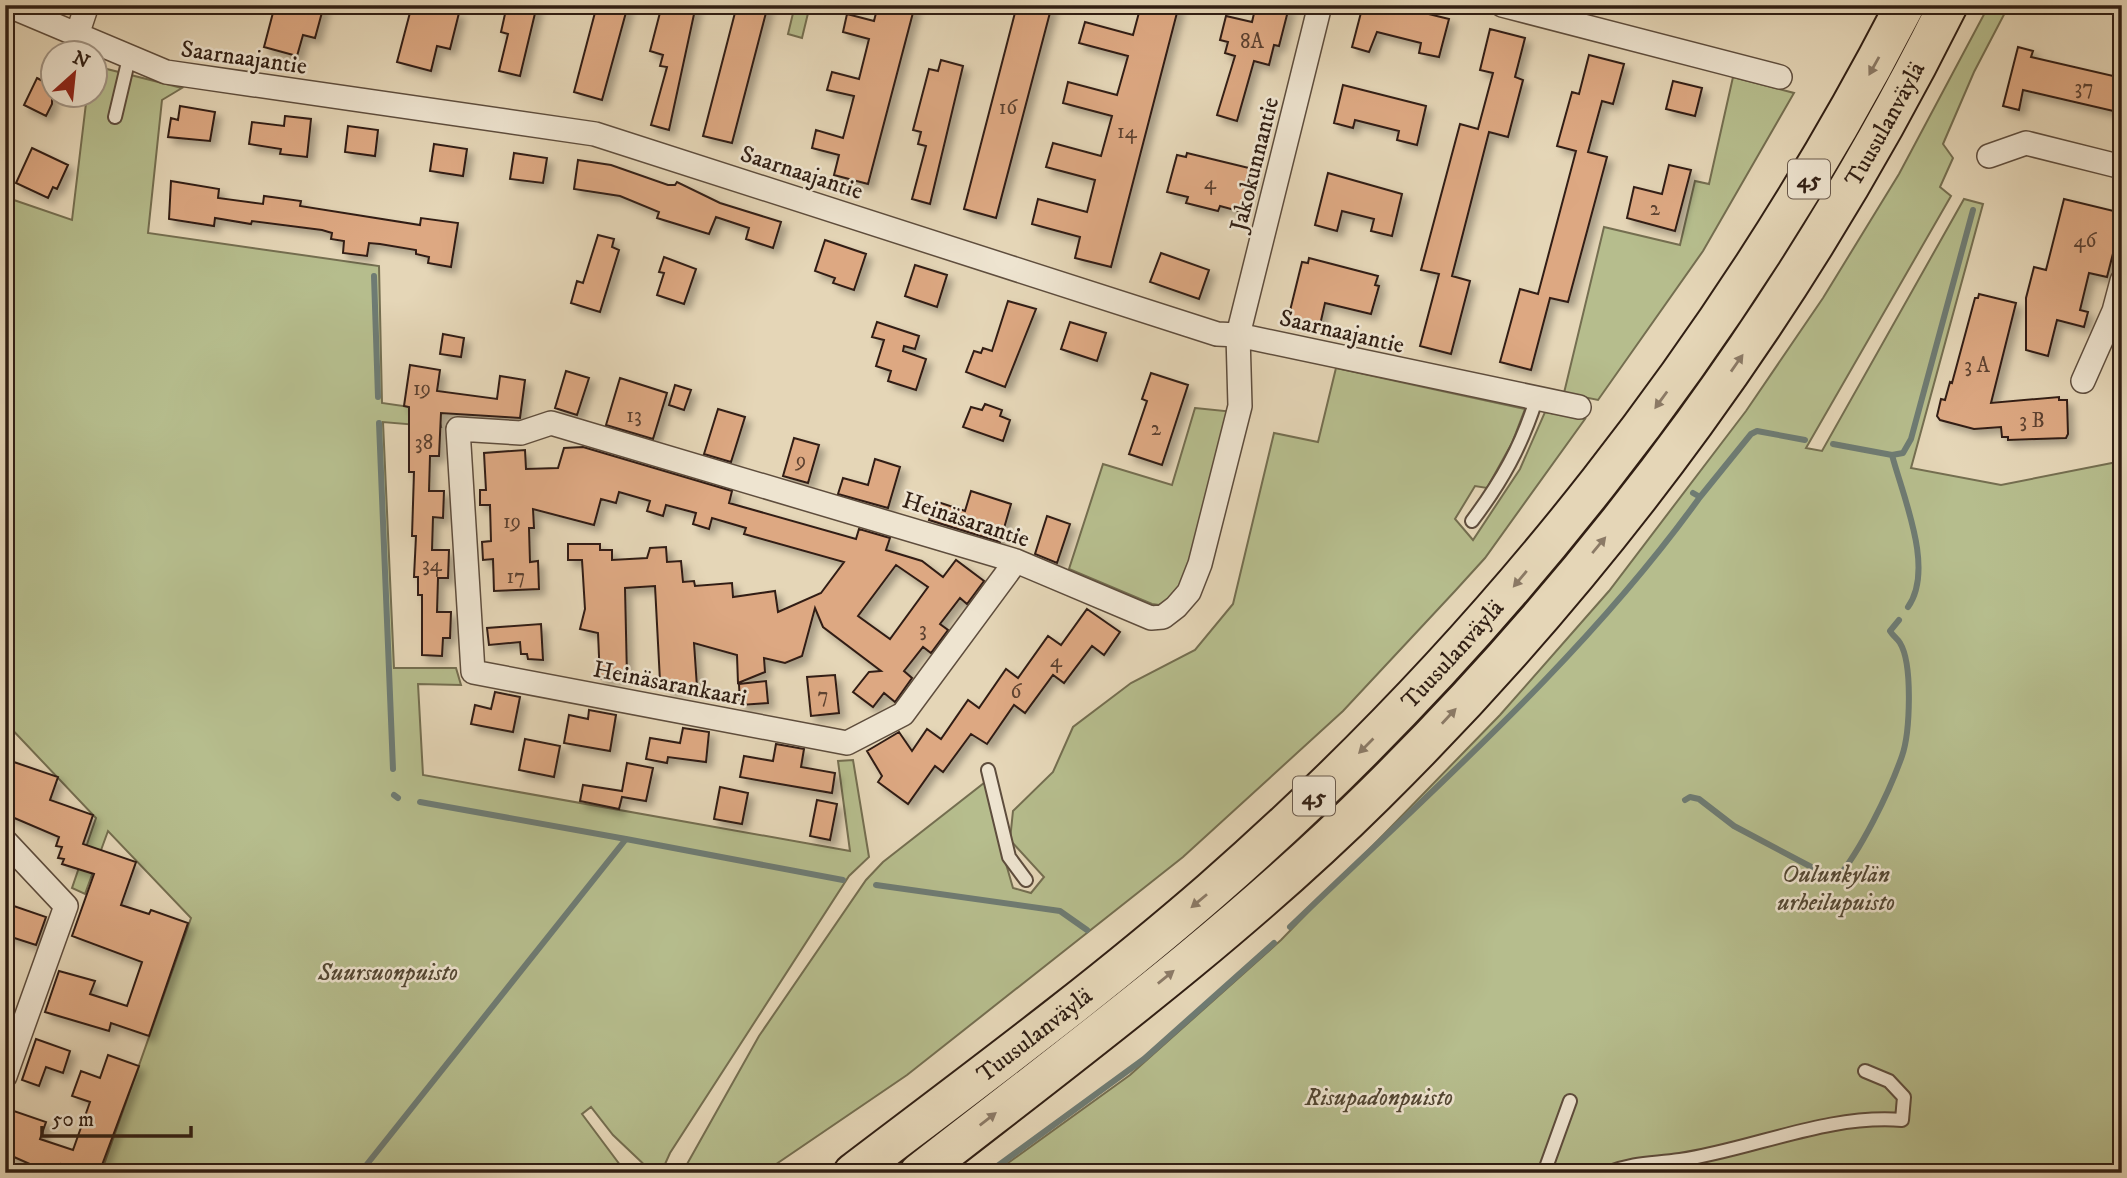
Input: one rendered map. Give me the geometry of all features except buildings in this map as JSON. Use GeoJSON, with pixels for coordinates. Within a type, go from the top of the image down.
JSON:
{"type":"FeatureCollection","features":[{"type":"Feature","properties":{"kind":"highway"},"geometry":{"type":"LineString","coordinates":[[1701,345],[1741,253],[1823,111],[1875,5]]}},
{"type":"Feature","properties":{"kind":"highway","name":"Tuusulanväylä"},"geometry":{"type":"LineString","coordinates":[[853,1173],[1125,964],[1212,890],[1346,766],[1487,619],[1569,521],[1701,345],[1804,188],[1905,5]]}},
{"type":"Feature","properties":{"kind":"highway","name":"Tuusulanväylä"},"geometry":{"type":"LineString","coordinates":[[926,1169],[1240,916],[1315,851],[1375,794],[1517,644],[1628,511],[1735,365],[1839,208],[1908,85],[1948,5]]}},
{"type":"Feature","properties":{"kind":"street","name":"Saarnaajantie"},"geometry":{"type":"LineString","coordinates":[[7,5],[166,72],[595,134],[1217,334],[1238,335],[1579,407]]}},
{"type":"Feature","properties":{"kind":"street"},"geometry":{"type":"LineString","coordinates":[[77,35],[88,5]]}},
{"type":"Feature","properties":{"kind":"street","name":"Jakokunnantie"},"geometry":{"type":"LineString","coordinates":[[1238,335],[1320,5]]}},
{"type":"Feature","properties":{"kind":"street"},"geometry":{"type":"LineString","coordinates":[[1502,5],[1780,77]]}},
{"type":"Feature","properties":{"kind":"street"},"geometry":{"type":"LineString","coordinates":[[1989,156],[2026,143],[2122,167]]}},
{"type":"Feature","properties":{"kind":"street"},"geometry":{"type":"LineString","coordinates":[[2083,381],[2114,311],[2122,282]]}},
{"type":"Feature","properties":{"kind":"street","name":"Heinäsarantie"},"geometry":{"type":"LineString","coordinates":[[458,429],[521,433],[551,423],[1016,561],[1152,618],[1163,617],[1189,593],[1200,564],[1240,406],[1238,335]]}},
{"type":"Feature","properties":{"kind":"street","name":"Heinäsarankaari"},"geometry":{"type":"LineString","coordinates":[[458,429],[473,673],[847,743],[902,714],[1016,561]]}},
{"type":"Feature","properties":{"kind":"street"},"geometry":{"type":"LineString","coordinates":[[5,841],[66,906],[5,1076]]}},
{"type":"Feature","properties":{"kind":"lane"},"geometry":{"type":"LineString","coordinates":[[115,117],[129,58]]}},
{"type":"Feature","properties":{"kind":"lane"},"geometry":{"type":"LineString","coordinates":[[1472,521],[1502,481],[1525,435],[1536,400]]}},
{"type":"Feature","properties":{"kind":"lane"},"geometry":{"type":"LineString","coordinates":[[988,770],[1009,856],[1026,880]]}},
{"type":"Feature","properties":{"kind":"lane"},"geometry":{"type":"LineString","coordinates":[[1607,1173],[1634,1163],[1679,1160],[1867,1117],[1902,1120],[1904,1097],[1889,1081],[1865,1071]]}},
{"type":"Feature","properties":{"kind":"lane"},"geometry":{"type":"LineString","coordinates":[[1544,1173],[1570,1101]]}},
{"type":"Feature","properties":{"kind":"green space"},"geometry":{"type":"Polygon","coordinates":[[[795,5],[810,5],[802,38],[788,34],[795,5]]]}},
{"type":"Feature","properties":{"kind":"green space","name":"Oulunkylän urheilupuisto"},"geometry":{"type":"Polygon","coordinates":[[[1989,5],[2009,5],[1974,72],[1943,144],[1953,158],[1940,187],[1951,196],[1806,448],[1822,451],[1964,199],[1983,204],[1911,468],[2001,485],[2122,461],[2122,1173],[994,1173],[1130,1075],[1281,940],[1500,715],[1609,591],[1746,411],[1823,298],[1899,174],[1989,5]]]}},
{"type":"Feature","properties":{"kind":"green space","name":"Suursuonpuisto"},"geometry":{"type":"Polygon","coordinates":[[[108,69],[182,88],[162,100],[148,233],[379,266],[382,403],[437,411],[441,427],[383,422],[394,668],[456,668],[461,685],[418,684],[423,775],[850,851],[838,761],[853,760],[869,857],[849,876],[670,1153],[661,1173],[653,1173],[613,1135],[591,1107],[582,1114],[626,1173],[101,1173],[191,918],[108,831],[85,894],[72,888],[96,818],[5,722],[5,197],[72,220],[85,108],[108,108],[108,69]]]}},
{"type":"Feature","properties":{"kind":"green space"},"geometry":{"type":"Polygon","coordinates":[[[1733,77],[1794,93],[1703,251],[1598,400],[1564,393],[1604,227],[1680,245],[1695,181],[1709,184],[1733,77]]]}},
{"type":"Feature","properties":{"kind":"green space"},"geometry":{"type":"Polygon","coordinates":[[[1336,368],[1525,409],[1512,443],[1487,488],[1475,486],[1455,519],[1473,540],[1520,469],[1545,412],[1585,419],[1485,558],[1455,591],[1343,711],[1183,857],[907,1075],[763,1173],[682,1173],[759,1036],[866,880],[883,862],[984,783],[990,792],[1000,843],[1013,888],[1031,893],[1044,877],[1010,840],[1013,811],[1053,772],[1073,727],[1131,683],[1195,650],[1233,604],[1274,433],[1318,442],[1336,368]]]}},
{"type":"Feature","properties":{"kind":"green space"},"geometry":{"type":"Polygon","coordinates":[[[1195,408],[1235,412],[1182,586],[1176,595],[1159,605],[1152,604],[1069,569],[1103,464],[1172,485],[1195,408]]]}},
{"type":"Feature","properties":{"kind":"waterway"},"geometry":{"type":"LineString","coordinates":[[1833,444],[1892,455],[1903,453],[1911,439],[1973,210]]}},
{"type":"Feature","properties":{"kind":"waterway"},"geometry":{"type":"LineString","coordinates":[[374,276],[378,397]]}},
{"type":"Feature","properties":{"kind":"waterway"},"geometry":{"type":"LineString","coordinates":[[379,423],[393,769]]}},
{"type":"Feature","properties":{"kind":"waterway"},"geometry":{"type":"LineString","coordinates":[[1693,493],[1700,497],[1751,434],[1757,431],[1805,440]]}},
{"type":"Feature","properties":{"kind":"waterway"},"geometry":{"type":"LineString","coordinates":[[1892,455],[1918,553],[1916,591],[1908,607]]}},
{"type":"Feature","properties":{"kind":"waterway"},"geometry":{"type":"LineString","coordinates":[[1290,927],[1452,773],[1557,667],[1655,556],[1700,497]]}},
{"type":"Feature","properties":{"kind":"waterway"},"geometry":{"type":"LineString","coordinates":[[1685,800],[1690,797],[1699,799],[1734,826],[1836,880],[1855,853],[1882,804],[1905,745],[1909,699],[1907,666],[1900,643],[1890,631],[1899,620]]}},
{"type":"Feature","properties":{"kind":"waterway"},"geometry":{"type":"LineString","coordinates":[[394,795],[398,798]]}},
{"type":"Feature","properties":{"kind":"waterway"},"geometry":{"type":"LineString","coordinates":[[420,802],[626,839]]}},
{"type":"Feature","properties":{"kind":"waterway"},"geometry":{"type":"LineString","coordinates":[[360,1173],[626,839],[843,880]]}},
{"type":"Feature","properties":{"kind":"waterway"},"geometry":{"type":"LineString","coordinates":[[876,885],[1060,911],[1087,930]]}},
{"type":"Feature","properties":{"kind":"waterway"},"geometry":{"type":"LineString","coordinates":[[988,1173],[1144,1059],[1274,943]]}},
{"type":"Feature","properties":{"kind":"park label","name":"Risupadonpuisto"},"geometry":{"type":"Point","coordinates":[1379,1097]}}]}
